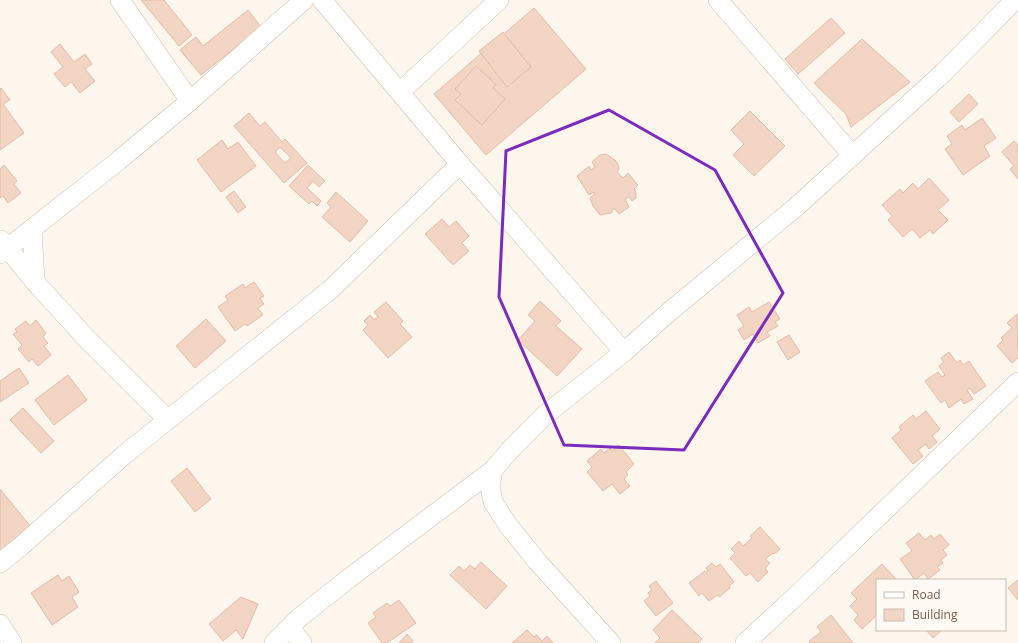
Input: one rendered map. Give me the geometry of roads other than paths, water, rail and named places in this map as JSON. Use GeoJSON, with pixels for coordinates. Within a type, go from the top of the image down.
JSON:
{"type":"FeatureCollection","features":[{"type":"Feature","properties":{"kind":"street"},"geometry":{"type":"LineString","coordinates":[[120,0],[190,101]]}},
{"type":"Feature","properties":{"kind":"street"},"geometry":{"type":"LineString","coordinates":[[168,419],[86,339],[36,282],[2,247],[32,229],[118,161],[190,101],[304,0]]}},
{"type":"Feature","properties":{"kind":"street"},"geometry":{"type":"LineString","coordinates":[[322,0],[460,164],[624,352]]}},
{"type":"Feature","properties":{"kind":"street"},"geometry":{"type":"LineString","coordinates":[[400,92],[499,0]]}},
{"type":"Feature","properties":{"kind":"street"},"geometry":{"type":"LineString","coordinates":[[718,0],[853,156]]}},
{"type":"Feature","properties":{"kind":"street"},"geometry":{"type":"LineString","coordinates":[[274,643],[306,613],[371,561],[493,470],[510,450],[545,415],[624,352],[796,208],[1014,8]]}},
{"type":"Feature","properties":{"kind":"street"},"geometry":{"type":"LineString","coordinates":[[0,562],[20,547],[124,455],[330,290],[460,164]]}},
{"type":"Feature","properties":{"kind":"street"},"geometry":{"type":"LineString","coordinates":[[32,229],[36,282]]}},
{"type":"Feature","properties":{"kind":"street"},"geometry":{"type":"LineString","coordinates":[[745,643],[797,595],[1018,382]]}},
{"type":"Feature","properties":{"kind":"street"},"geometry":{"type":"LineString","coordinates":[[493,470],[490,486],[493,502],[508,525],[536,560],[610,643]]}},
{"type":"Feature","properties":{"kind":"street"},"geometry":{"type":"LineString","coordinates":[[0,624],[12,643]]}},
{"type":"Feature","properties":{"kind":"street"},"geometry":{"type":"LineString","coordinates":[[290,628],[302,643]]}}]}
